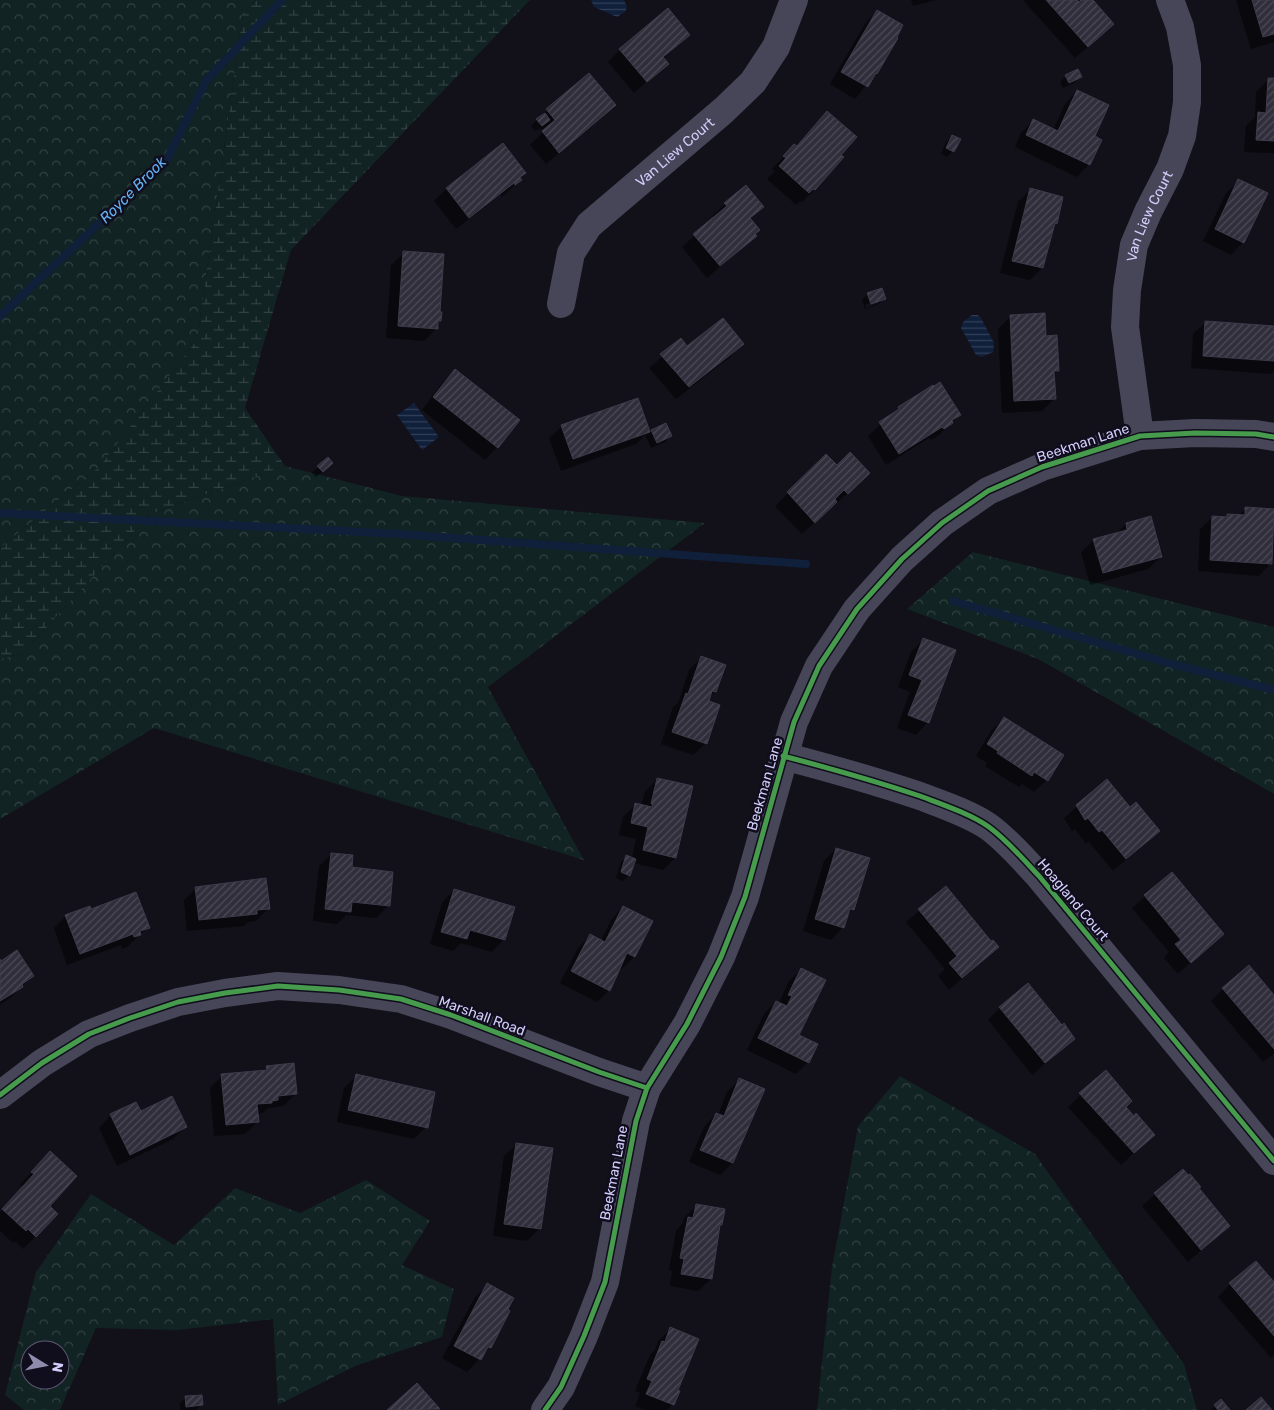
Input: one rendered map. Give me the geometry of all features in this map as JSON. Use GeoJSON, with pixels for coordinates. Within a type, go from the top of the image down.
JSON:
{"type":"FeatureCollection","features":[{"type":"Feature","properties":{"kind":"street","name":"Van Liew Court"},"geometry":{"type":"LineString","coordinates":[[562,304],[572,252],[588,225],[724,110],[753,82],[776,47],[794,0]]}},
{"type":"Feature","properties":{"kind":"street","name":"Van Liew Court"},"geometry":{"type":"LineString","coordinates":[[1140,436],[1125,328],[1127,290],[1134,245],[1170,169],[1182,136],[1187,102],[1187,65],[1180,27],[1170,0]]}},
{"type":"Feature","properties":{"kind":"street","name":"Beekman Lane"},"geometry":{"type":"LineString","coordinates":[[545,1410],[561,1387],[584,1336],[605,1282],[636,1121],[646,1088],[687,1024],[721,957],[744,897],[794,722],[820,666],[857,609],[902,559],[942,523],[988,491],[1042,467],[1140,436],[1194,433],[1256,434],[1274,437]]}},
{"type":"Feature","properties":{"kind":"street","name":"Hoagland Court"},"geometry":{"type":"LineString","coordinates":[[783,756],[832,768],[899,789],[947,806],[988,826],[1013,848],[1039,876],[1274,1161]]}},
{"type":"Feature","properties":{"kind":"street","name":"Marshall Road"},"geometry":{"type":"LineString","coordinates":[[0,1095],[42,1063],[89,1034],[178,1002],[278,986],[339,990],[401,999],[451,1015],[598,1072],[646,1088]]}},
{"type":"Feature","properties":{"kind":"green space"},"geometry":{"type":"Polygon","coordinates":[[[0,0],[256,0],[243,14],[197,340],[100,466],[0,548],[0,0]]]}},
{"type":"Feature","properties":{"kind":"green space"},"geometry":{"type":"Polygon","coordinates":[[[256,0],[530,0],[291,250],[245,408],[285,466],[150,514],[23,653],[0,659],[0,548],[100,466],[197,340],[243,14],[256,0]]]}},
{"type":"Feature","properties":{"kind":"green space"},"geometry":{"type":"Polygon","coordinates":[[[285,466],[402,496],[705,523],[488,687],[584,860],[154,728],[0,819],[0,659],[23,653],[150,514],[285,466]]]}},
{"type":"Feature","properties":{"kind":"green space"},"geometry":{"type":"Polygon","coordinates":[[[973,552],[1274,627],[1274,794],[1038,659],[907,609],[973,552]]]}},
{"type":"Feature","properties":{"kind":"green space"},"geometry":{"type":"Polygon","coordinates":[[[900,1076],[1035,1154],[1184,1364],[1197,1410],[817,1410],[832,1267],[858,1126],[900,1076]]]}},
{"type":"Feature","properties":{"kind":"green space"},"geometry":{"type":"Polygon","coordinates":[[[366,1180],[430,1221],[402,1265],[454,1289],[442,1337],[355,1366],[278,1405],[273,1319],[178,1330],[96,1328],[70,1387],[70,1340],[20,1340],[20,1390],[69,1390],[60,1410],[24,1410],[5,1395],[36,1272],[91,1194],[174,1245],[235,1188],[300,1213],[366,1180]]]}},
{"type":"Feature","properties":{"kind":"water"},"geometry":{"type":"Polygon","coordinates":[[[591,0],[624,0],[627,7],[625,12],[617,17],[594,7],[591,0]]]}},
{"type":"Feature","properties":{"kind":"water"},"geometry":{"type":"Polygon","coordinates":[[[972,315],[978,315],[981,318],[994,343],[993,352],[982,357],[976,355],[961,328],[963,322],[972,315]]]}},
{"type":"Feature","properties":{"kind":"water"},"geometry":{"type":"Polygon","coordinates":[[[414,403],[439,437],[422,450],[397,415],[414,403]]]}},
{"type":"Feature","properties":{"kind":"building"},"geometry":{"type":"Polygon","coordinates":[[[1046,0],[1077,0],[1079,2],[1081,0],[1093,0],[1114,24],[1088,47],[1046,0]]]}},
{"type":"Feature","properties":{"kind":"building"},"geometry":{"type":"Polygon","coordinates":[[[1252,0],[1274,0],[1274,34],[1263,37],[1252,0]]]}},
{"type":"Feature","properties":{"kind":"building"},"geometry":{"type":"Polygon","coordinates":[[[668,8],[690,35],[663,57],[669,64],[647,82],[619,49],[668,8]]]}},
{"type":"Feature","properties":{"kind":"building"},"geometry":{"type":"Polygon","coordinates":[[[877,10],[903,25],[898,38],[868,87],[841,72],[877,10]]]}},
{"type":"Feature","properties":{"kind":"building"},"geometry":{"type":"Polygon","coordinates":[[[1078,69],[1082,77],[1069,83],[1065,75],[1078,69]]]}},
{"type":"Feature","properties":{"kind":"building"},"geometry":{"type":"Polygon","coordinates":[[[589,73],[616,105],[559,153],[542,131],[555,120],[546,109],[589,73]]]}},
{"type":"Feature","properties":{"kind":"building"},"geometry":{"type":"Polygon","coordinates":[[[1268,78],[1274,78],[1274,141],[1256,140],[1258,112],[1266,113],[1268,78]]]}},
{"type":"Feature","properties":{"kind":"building"},"geometry":{"type":"Polygon","coordinates":[[[1077,90],[1109,105],[1095,136],[1102,140],[1090,165],[1026,135],[1033,119],[1058,131],[1077,90]]]}},
{"type":"Feature","properties":{"kind":"building"},"geometry":{"type":"Polygon","coordinates":[[[827,111],[857,137],[841,155],[844,157],[815,190],[813,189],[809,193],[779,166],[786,158],[783,156],[794,144],[797,146],[827,111]]]}},
{"type":"Feature","properties":{"kind":"building"},"geometry":{"type":"Polygon","coordinates":[[[545,113],[550,120],[542,126],[536,119],[545,113]]]}},
{"type":"Feature","properties":{"kind":"building"},"geometry":{"type":"Polygon","coordinates":[[[952,135],[961,139],[954,152],[946,148],[952,135]]]}},
{"type":"Feature","properties":{"kind":"building"},"geometry":{"type":"Polygon","coordinates":[[[503,143],[526,173],[520,177],[522,180],[515,185],[514,183],[469,218],[446,188],[503,143]]]}},
{"type":"Feature","properties":{"kind":"building"},"geometry":{"type":"Polygon","coordinates":[[[1238,179],[1268,193],[1244,243],[1215,229],[1238,179]]]}},
{"type":"Feature","properties":{"kind":"building"},"geometry":{"type":"Polygon","coordinates":[[[746,185],[764,207],[750,218],[760,230],[755,234],[757,236],[720,266],[693,234],[727,206],[724,203],[746,185]]]}},
{"type":"Feature","properties":{"kind":"building"},"geometry":{"type":"Polygon","coordinates":[[[1030,188],[1063,197],[1057,224],[1055,223],[1043,268],[1012,261],[1030,188]]]}},
{"type":"Feature","properties":{"kind":"building"},"geometry":{"type":"Polygon","coordinates":[[[403,251],[444,254],[440,312],[442,312],[441,321],[438,321],[438,329],[398,326],[403,251]]]}},
{"type":"Feature","properties":{"kind":"building"},"geometry":{"type":"Polygon","coordinates":[[[882,288],[886,299],[871,304],[867,293],[882,288]]]}},
{"type":"Feature","properties":{"kind":"building"},"geometry":{"type":"Polygon","coordinates":[[[1045,313],[1046,336],[1057,335],[1059,371],[1054,371],[1056,399],[1014,401],[1010,315],[1045,313]]]}},
{"type":"Feature","properties":{"kind":"building"},"geometry":{"type":"Polygon","coordinates":[[[723,318],[744,344],[689,387],[660,354],[681,338],[687,346],[723,318]]]}},
{"type":"Feature","properties":{"kind":"building"},"geometry":{"type":"Polygon","coordinates":[[[1205,321],[1274,326],[1274,361],[1203,356],[1205,321]]]}},
{"type":"Feature","properties":{"kind":"building"},"geometry":{"type":"Polygon","coordinates":[[[455,369],[520,420],[498,448],[433,397],[455,369]]]}},
{"type":"Feature","properties":{"kind":"building"},"geometry":{"type":"Polygon","coordinates":[[[940,382],[961,415],[952,420],[953,423],[944,429],[942,427],[899,454],[879,422],[899,409],[898,407],[940,382]]]}},
{"type":"Feature","properties":{"kind":"building"},"geometry":{"type":"Polygon","coordinates":[[[638,398],[650,432],[573,459],[561,425],[638,398]]]}},
{"type":"Feature","properties":{"kind":"building"},"geometry":{"type":"Polygon","coordinates":[[[666,423],[672,436],[657,443],[651,430],[666,423]]]}},
{"type":"Feature","properties":{"kind":"building"},"geometry":{"type":"Polygon","coordinates":[[[850,452],[870,473],[848,494],[844,490],[835,499],[837,502],[815,523],[787,492],[826,454],[837,465],[850,452]]]}},
{"type":"Feature","properties":{"kind":"building"},"geometry":{"type":"Polygon","coordinates":[[[328,457],[333,463],[323,472],[317,466],[328,457]]]}},
{"type":"Feature","properties":{"kind":"building"},"geometry":{"type":"Polygon","coordinates":[[[1245,507],[1274,509],[1272,564],[1210,560],[1212,516],[1227,517],[1227,514],[1245,515],[1245,507]]]}},
{"type":"Feature","properties":{"kind":"building"},"geometry":{"type":"Polygon","coordinates":[[[1151,516],[1162,557],[1103,573],[1093,539],[1127,530],[1126,523],[1151,516]]]}},
{"type":"Feature","properties":{"kind":"building"},"geometry":{"type":"Polygon","coordinates":[[[923,638],[956,650],[929,723],[908,715],[922,680],[909,675],[923,638]]]}},
{"type":"Feature","properties":{"kind":"building"},"geometry":{"type":"Polygon","coordinates":[[[701,656],[726,665],[716,692],[712,691],[709,701],[720,705],[707,744],[672,732],[701,656]]]}},
{"type":"Feature","properties":{"kind":"building"},"geometry":{"type":"Polygon","coordinates":[[[1004,717],[1064,755],[1048,781],[1034,772],[1032,776],[997,753],[998,751],[987,744],[1004,717]]]}},
{"type":"Feature","properties":{"kind":"building"},"geometry":{"type":"Polygon","coordinates":[[[657,778],[693,786],[676,858],[643,850],[648,827],[631,823],[635,803],[652,807],[657,778]]]}},
{"type":"Feature","properties":{"kind":"building"},"geometry":{"type":"Polygon","coordinates":[[[1107,779],[1130,807],[1136,802],[1160,831],[1126,859],[1102,830],[1099,832],[1088,818],[1085,820],[1076,805],[1107,779]]]}},
{"type":"Feature","properties":{"kind":"building"},"geometry":{"type":"Polygon","coordinates":[[[836,848],[870,858],[854,910],[850,909],[844,928],[815,919],[836,848]]]}},
{"type":"Feature","properties":{"kind":"building"},"geometry":{"type":"Polygon","coordinates":[[[331,853],[353,855],[352,867],[393,872],[390,906],[352,902],[351,912],[325,909],[331,853]]]}},
{"type":"Feature","properties":{"kind":"building"},"geometry":{"type":"Polygon","coordinates":[[[626,855],[636,859],[630,876],[621,872],[626,855]]]}},
{"type":"Feature","properties":{"kind":"building"},"geometry":{"type":"Polygon","coordinates":[[[1172,872],[1224,934],[1191,963],[1175,944],[1181,940],[1144,895],[1172,872]]]}},
{"type":"Feature","properties":{"kind":"building"},"geometry":{"type":"Polygon","coordinates":[[[266,878],[270,909],[257,910],[257,914],[199,920],[195,887],[266,878]]]}},
{"type":"Feature","properties":{"kind":"building"},"geometry":{"type":"Polygon","coordinates":[[[946,886],[991,941],[993,940],[999,947],[962,978],[949,963],[957,956],[918,909],[946,886]]]}},
{"type":"Feature","properties":{"kind":"building"},"geometry":{"type":"Polygon","coordinates":[[[454,889],[515,907],[505,940],[470,930],[467,939],[441,932],[454,889]]]}},
{"type":"Feature","properties":{"kind":"building"},"geometry":{"type":"Polygon","coordinates":[[[136,892],[150,928],[140,931],[141,935],[134,937],[133,934],[80,954],[65,915],[90,906],[91,909],[136,892]]]}},
{"type":"Feature","properties":{"kind":"building"},"geometry":{"type":"Polygon","coordinates":[[[623,906],[653,921],[635,957],[627,953],[610,991],[571,971],[590,934],[605,942],[623,906]]]}},
{"type":"Feature","properties":{"kind":"building"},"geometry":{"type":"Polygon","coordinates":[[[17,950],[34,976],[22,984],[23,987],[0,1001],[0,959],[1,961],[17,950]]]}},
{"type":"Feature","properties":{"kind":"building"},"geometry":{"type":"Polygon","coordinates":[[[1249,965],[1274,995],[1274,1049],[1222,988],[1249,965]]]}},
{"type":"Feature","properties":{"kind":"building"},"geometry":{"type":"Polygon","coordinates":[[[801,968],[826,980],[799,1035],[818,1044],[809,1063],[758,1038],[776,1001],[787,1006],[792,996],[788,995],[801,968]]]}},
{"type":"Feature","properties":{"kind":"building"},"geometry":{"type":"Polygon","coordinates":[[[1028,983],[1062,1025],[1064,1023],[1075,1039],[1045,1063],[999,1007],[1028,983]]]}},
{"type":"Feature","properties":{"kind":"building"},"geometry":{"type":"Polygon","coordinates":[[[294,1063],[297,1094],[278,1096],[278,1100],[272,1101],[272,1103],[257,1104],[259,1122],[226,1125],[221,1074],[267,1070],[266,1066],[294,1063]]]}},
{"type":"Feature","properties":{"kind":"building"},"geometry":{"type":"Polygon","coordinates":[[[1106,1070],[1132,1101],[1126,1107],[1134,1116],[1136,1113],[1155,1135],[1134,1153],[1079,1093],[1106,1070]]]}},
{"type":"Feature","properties":{"kind":"building"},"geometry":{"type":"Polygon","coordinates":[[[356,1074],[435,1092],[428,1128],[348,1110],[356,1074]]]}},
{"type":"Feature","properties":{"kind":"building"},"geometry":{"type":"Polygon","coordinates":[[[739,1078],[765,1089],[733,1163],[700,1150],[716,1113],[724,1116],[739,1078]]]}},
{"type":"Feature","properties":{"kind":"building"},"geometry":{"type":"Polygon","coordinates":[[[172,1096],[187,1127],[130,1155],[110,1114],[136,1102],[141,1111],[172,1096]]]}},
{"type":"Feature","properties":{"kind":"building"},"geometry":{"type":"Polygon","coordinates":[[[516,1143],[553,1148],[541,1229],[504,1224],[516,1143]]]}},
{"type":"Feature","properties":{"kind":"building"},"geometry":{"type":"Polygon","coordinates":[[[50,1151],[77,1176],[50,1206],[58,1214],[36,1237],[28,1229],[26,1231],[2,1209],[34,1174],[31,1172],[50,1151]]]}},
{"type":"Feature","properties":{"kind":"building"},"geometry":{"type":"Polygon","coordinates":[[[1183,1169],[1201,1187],[1199,1188],[1230,1226],[1201,1250],[1154,1193],[1183,1169]]]}},
{"type":"Feature","properties":{"kind":"building"},"geometry":{"type":"Polygon","coordinates":[[[696,1204],[725,1209],[722,1225],[720,1225],[712,1279],[681,1274],[684,1259],[680,1258],[688,1217],[693,1218],[696,1204]]]}},
{"type":"Feature","properties":{"kind":"building"},"geometry":{"type":"Polygon","coordinates":[[[1256,1261],[1274,1282],[1274,1336],[1229,1283],[1256,1261]]]}},
{"type":"Feature","properties":{"kind":"building"},"geometry":{"type":"Polygon","coordinates":[[[487,1283],[514,1298],[508,1309],[510,1311],[491,1348],[488,1347],[481,1360],[454,1346],[487,1283]]]}},
{"type":"Feature","properties":{"kind":"building"},"geometry":{"type":"Polygon","coordinates":[[[670,1327],[699,1339],[678,1390],[680,1391],[674,1405],[646,1394],[652,1381],[647,1379],[662,1341],[665,1342],[670,1327]]]}},
{"type":"Feature","properties":{"kind":"building"},"geometry":{"type":"Polygon","coordinates":[[[417,1383],[440,1409],[387,1410],[417,1383]]]}},
{"type":"Feature","properties":{"kind":"building"},"geometry":{"type":"Polygon","coordinates":[[[202,1395],[203,1405],[186,1407],[185,1396],[202,1395]]]}},
{"type":"Feature","properties":{"kind":"building"},"geometry":{"type":"Polygon","coordinates":[[[1261,1397],[1272,1410],[1246,1410],[1261,1397]]]}},
{"type":"Feature","properties":{"kind":"building"},"geometry":{"type":"Polygon","coordinates":[[[1221,1399],[1230,1410],[1218,1410],[1214,1405],[1221,1399]]]}},
{"type":"Feature","properties":{"kind":"waterway","name":"Royce Brook"},"geometry":{"type":"LineString","coordinates":[[0,316],[166,161],[206,81],[282,0]]}},
{"type":"Feature","properties":{"kind":"waterway"},"geometry":{"type":"LineString","coordinates":[[0,513],[400,534],[806,564]]}},
{"type":"Feature","properties":{"kind":"waterway"},"geometry":{"type":"LineString","coordinates":[[953,601],[1172,664],[1274,690]]}},
{"type":"Feature","properties":{"kind":"cycle path"},"geometry":{"type":"LineString","coordinates":[[545,1410],[561,1387],[584,1336],[605,1282],[636,1121],[647,1088],[687,1024],[721,957],[745,897],[794,722],[819,666],[857,609],[902,559],[942,523],[988,491],[1042,467],[1140,436],[1195,433],[1256,434],[1274,437]]}},
{"type":"Feature","properties":{"kind":"cycle path"},"geometry":{"type":"LineString","coordinates":[[783,756],[920,796],[974,818],[996,832],[1039,876],[1274,1161]]}},
{"type":"Feature","properties":{"kind":"cycle path"},"geometry":{"type":"LineString","coordinates":[[0,1095],[42,1063],[89,1034],[178,1002],[278,986],[339,990],[401,999],[451,1015],[599,1072],[647,1088]]}}]}
